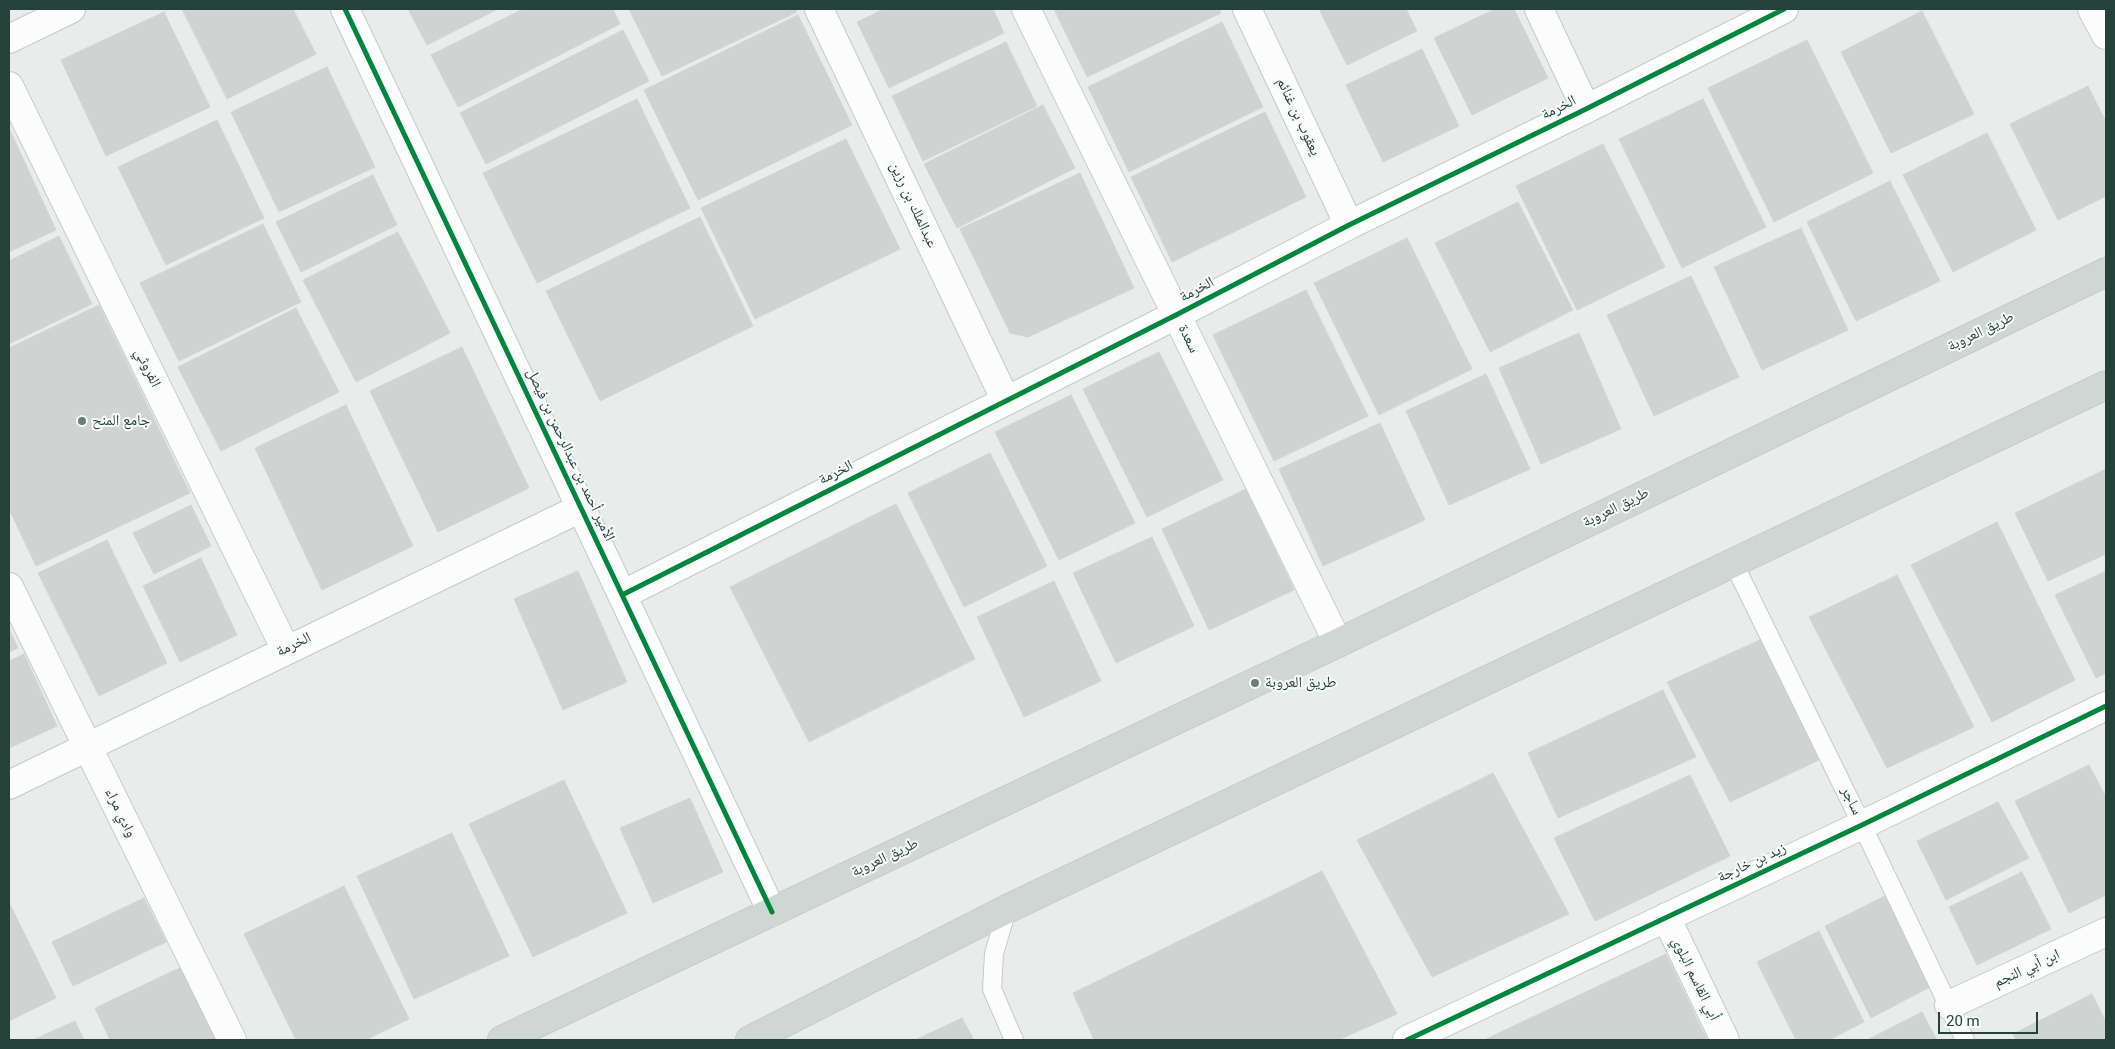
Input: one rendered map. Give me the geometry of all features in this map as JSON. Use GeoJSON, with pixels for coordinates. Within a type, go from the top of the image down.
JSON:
{"type":"FeatureCollection","features":[{"type":"Feature","properties":{"kind":"main road","name":"طريق العروبة"},"geometry":{"type":"LineString","coordinates":[[502,1040],[1338,643],[2106,272]]}},
{"type":"Feature","properties":{"kind":"main road"},"geometry":{"type":"LineString","coordinates":[[750,1040],[1006,909],[1734,564],[2106,385]]}},
{"type":"Feature","properties":{"kind":"street"},"geometry":{"type":"LineString","coordinates":[[9,40],[71,9]]}},
{"type":"Feature","properties":{"kind":"street","name":"الأمير أحمد بن عبدالرحمن بن فيصل"},"geometry":{"type":"LineString","coordinates":[[344,9],[772,912]]}},
{"type":"Feature","properties":{"kind":"street","name":"عبدالملك بن رزين"},"geometry":{"type":"LineString","coordinates":[[819,9],[1006,401]]}},
{"type":"Feature","properties":{"kind":"street","name":"سعدة"},"geometry":{"type":"LineString","coordinates":[[1026,9],[1338,643]]}},
{"type":"Feature","properties":{"kind":"street","name":"يعقوب بن غنائم"},"geometry":{"type":"LineString","coordinates":[[1247,9],[1349,225]]}},
{"type":"Feature","properties":{"kind":"street"},"geometry":{"type":"LineString","coordinates":[[1539,9],[1586,108]]}},
{"type":"Feature","properties":{"kind":"street","name":"الخرمة"},"geometry":{"type":"LineString","coordinates":[[622,595],[1176,315],[1349,225],[1784,9]]}},
{"type":"Feature","properties":{"kind":"street"},"geometry":{"type":"LineString","coordinates":[[2092,9],[2106,36]]}},
{"type":"Feature","properties":{"kind":"street","name":"الفروثي"},"geometry":{"type":"LineString","coordinates":[[9,86],[286,650]]}},
{"type":"Feature","properties":{"kind":"street","name":"الخرمة"},"geometry":{"type":"LineString","coordinates":[[9,785],[581,508]]}},
{"type":"Feature","properties":{"kind":"street","name":"وادي مراء"},"geometry":{"type":"LineString","coordinates":[[9,587],[232,1040]]}},
{"type":"Feature","properties":{"kind":"street","name":"زيد بن خارجة"},"geometry":{"type":"LineString","coordinates":[[1407,1040],[2106,706]]}},
{"type":"Feature","properties":{"kind":"street","name":"أبي القاسم البلوي"},"geometry":{"type":"LineString","coordinates":[[1666,917],[1724,1040]]}},
{"type":"Feature","properties":{"kind":"street","name":"ابن أبي النجم"},"geometry":{"type":"LineString","coordinates":[[1949,1005],[2106,932]]}},
{"type":"Feature","properties":{"kind":"lane","name":"ساجر"},"geometry":{"type":"LineString","coordinates":[[1734,564],[1862,824],[1965,1040]]}},
{"type":"Feature","properties":{"kind":"lane"},"geometry":{"type":"LineString","coordinates":[[1006,909],[994,954],[992,990],[1014,1040]]}},
{"type":"Feature","properties":{"kind":"building"},"geometry":{"type":"Polygon","coordinates":[[[182,9],[293,9],[316,54],[227,99],[182,9]]]}},
{"type":"Feature","properties":{"kind":"building"},"geometry":{"type":"Polygon","coordinates":[[[408,9],[498,9],[427,45],[408,9]]]}},
{"type":"Feature","properties":{"kind":"building"},"geometry":{"type":"Polygon","coordinates":[[[523,9],[613,9],[620,24],[458,107],[431,55],[523,9]]]}},
{"type":"Feature","properties":{"kind":"building"},"geometry":{"type":"Polygon","coordinates":[[[629,9],[795,9],[797,12],[662,76],[629,9]]]}},
{"type":"Feature","properties":{"kind":"building"},"geometry":{"type":"Polygon","coordinates":[[[884,9],[993,9],[1004,33],[889,88],[857,22],[884,9]]]}},
{"type":"Feature","properties":{"kind":"building"},"geometry":{"type":"Polygon","coordinates":[[[1054,9],[1219,9],[1221,13],[1087,77],[1054,9]]]}},
{"type":"Feature","properties":{"kind":"building"},"geometry":{"type":"Polygon","coordinates":[[[1319,9],[1406,9],[1417,31],[1347,65],[1319,9]]]}},
{"type":"Feature","properties":{"kind":"building"},"geometry":{"type":"Polygon","coordinates":[[[1495,9],[1514,9],[1548,78],[1472,115],[1434,38],[1495,9]]]}},
{"type":"Feature","properties":{"kind":"building"},"geometry":{"type":"Polygon","coordinates":[[[1922,11],[1974,114],[1891,153],[1841,52],[1922,11]]]}},
{"type":"Feature","properties":{"kind":"building"},"geometry":{"type":"Polygon","coordinates":[[[164,12],[210,107],[106,156],[61,60],[164,12]]]}},
{"type":"Feature","properties":{"kind":"building"},"geometry":{"type":"Polygon","coordinates":[[[798,15],[852,125],[698,200],[644,90],[798,15]]]}},
{"type":"Feature","properties":{"kind":"building"},"geometry":{"type":"Polygon","coordinates":[[[1222,22],[1263,107],[1129,172],[1088,87],[1222,22]]]}},
{"type":"Feature","properties":{"kind":"building"},"geometry":{"type":"Polygon","coordinates":[[[623,30],[649,81],[486,164],[460,113],[623,30]]]}},
{"type":"Feature","properties":{"kind":"building"},"geometry":{"type":"Polygon","coordinates":[[[1807,40],[1873,173],[1774,222],[1708,88],[1807,40]]]}},
{"type":"Feature","properties":{"kind":"building"},"geometry":{"type":"Polygon","coordinates":[[[1006,42],[1037,106],[923,161],[892,96],[1006,42]]]}},
{"type":"Feature","properties":{"kind":"building"},"geometry":{"type":"Polygon","coordinates":[[[1422,49],[1459,126],[1383,162],[1346,85],[1422,49]]]}},
{"type":"Feature","properties":{"kind":"building"},"geometry":{"type":"Polygon","coordinates":[[[327,67],[375,167],[279,212],[231,112],[327,67]]]}},
{"type":"Feature","properties":{"kind":"building"},"geometry":{"type":"Polygon","coordinates":[[[2088,86],[2106,122],[2106,196],[2058,220],[2010,124],[2088,86]]]}},
{"type":"Feature","properties":{"kind":"building"},"geometry":{"type":"Polygon","coordinates":[[[637,99],[690,208],[537,283],[483,173],[637,99]]]}},
{"type":"Feature","properties":{"kind":"building"},"geometry":{"type":"Polygon","coordinates":[[[1703,99],[1766,227],[1682,268],[1619,139],[1703,99]]]}},
{"type":"Feature","properties":{"kind":"building"},"geometry":{"type":"Polygon","coordinates":[[[1043,105],[1075,168],[957,228],[924,164],[1043,105]]]}},
{"type":"Feature","properties":{"kind":"building"},"geometry":{"type":"Polygon","coordinates":[[[1265,112],[1306,197],[1172,262],[1131,177],[1265,112]]]}},
{"type":"Feature","properties":{"kind":"building"},"geometry":{"type":"Polygon","coordinates":[[[217,120],[264,218],[166,265],[118,167],[217,120]]]}},
{"type":"Feature","properties":{"kind":"building"},"geometry":{"type":"Polygon","coordinates":[[[9,128],[56,230],[9,252],[9,128]]]}},
{"type":"Feature","properties":{"kind":"building"},"geometry":{"type":"Polygon","coordinates":[[[1987,133],[2036,230],[1953,272],[1903,175],[1987,133]]]}},
{"type":"Feature","properties":{"kind":"building"},"geometry":{"type":"Polygon","coordinates":[[[846,139],[900,249],[755,319],[701,208],[846,139]]]}},
{"type":"Feature","properties":{"kind":"building"},"geometry":{"type":"Polygon","coordinates":[[[1603,144],[1665,267],[1577,310],[1516,186],[1603,144]]]}},
{"type":"Feature","properties":{"kind":"building"},"geometry":{"type":"Polygon","coordinates":[[[1080,173],[1134,288],[1028,337],[1010,333],[960,229],[1080,173]]]}},
{"type":"Feature","properties":{"kind":"building"},"geometry":{"type":"Polygon","coordinates":[[[373,175],[397,225],[301,272],[276,222],[373,175]]]}},
{"type":"Feature","properties":{"kind":"building"},"geometry":{"type":"Polygon","coordinates":[[[1890,181],[1940,281],[1856,321],[1807,222],[1890,181]]]}},
{"type":"Feature","properties":{"kind":"building"},"geometry":{"type":"Polygon","coordinates":[[[1518,202],[1573,310],[1490,352],[1435,243],[1518,202]]]}},
{"type":"Feature","properties":{"kind":"building"},"geometry":{"type":"Polygon","coordinates":[[[700,217],[753,326],[600,401],[546,291],[700,217]]]}},
{"type":"Feature","properties":{"kind":"building"},"geometry":{"type":"Polygon","coordinates":[[[263,224],[301,302],[179,361],[140,283],[263,224]]]}},
{"type":"Feature","properties":{"kind":"building"},"geometry":{"type":"Polygon","coordinates":[[[1801,228],[1848,330],[1762,370],[1714,267],[1801,228]]]}},
{"type":"Feature","properties":{"kind":"building"},"geometry":{"type":"Polygon","coordinates":[[[398,232],[450,333],[356,382],[303,280],[398,232]]]}},
{"type":"Feature","properties":{"kind":"building"},"geometry":{"type":"Polygon","coordinates":[[[59,236],[92,304],[9,344],[9,261],[59,236]]]}},
{"type":"Feature","properties":{"kind":"building"},"geometry":{"type":"Polygon","coordinates":[[[1407,238],[1472,369],[1379,415],[1314,283],[1407,238]]]}},
{"type":"Feature","properties":{"kind":"building"},"geometry":{"type":"Polygon","coordinates":[[[1691,276],[1739,377],[1654,416],[1607,315],[1691,276]]]}},
{"type":"Feature","properties":{"kind":"building"},"geometry":{"type":"Polygon","coordinates":[[[1306,290],[1368,416],[1274,461],[1213,335],[1306,290]]]}},
{"type":"Feature","properties":{"kind":"building","name":"جامع المنح"},"geometry":{"type":"Polygon","coordinates":[[[99,305],[190,493],[36,566],[9,509],[9,348],[99,305]]]}},
{"type":"Feature","properties":{"kind":"building"},"geometry":{"type":"Polygon","coordinates":[[[296,308],[339,392],[221,451],[178,367],[296,308]]]}},
{"type":"Feature","properties":{"kind":"building"},"geometry":{"type":"Polygon","coordinates":[[[1579,333],[1621,429],[1541,464],[1499,368],[1579,333]]]}},
{"type":"Feature","properties":{"kind":"building"},"geometry":{"type":"Polygon","coordinates":[[[462,347],[529,488],[438,532],[370,391],[462,347]]]}},
{"type":"Feature","properties":{"kind":"building"},"geometry":{"type":"Polygon","coordinates":[[[1159,352],[1223,480],[1147,517],[1083,389],[1159,352]]]}},
{"type":"Feature","properties":{"kind":"building"},"geometry":{"type":"Polygon","coordinates":[[[1486,374],[1530,469],[1449,505],[1406,411],[1486,374]]]}},
{"type":"Feature","properties":{"kind":"building"},"geometry":{"type":"Polygon","coordinates":[[[1071,395],[1135,523],[1059,560],[995,432],[1071,395]]]}},
{"type":"Feature","properties":{"kind":"building"},"geometry":{"type":"Polygon","coordinates":[[[346,405],[413,546],[322,590],[255,448],[346,405]]]}},
{"type":"Feature","properties":{"kind":"building"},"geometry":{"type":"Polygon","coordinates":[[[1380,423],[1425,520],[1323,566],[1279,469],[1380,423]]]}},
{"type":"Feature","properties":{"kind":"building"},"geometry":{"type":"Polygon","coordinates":[[[990,453],[1047,566],[964,607],[908,493],[990,453]]]}},
{"type":"Feature","properties":{"kind":"building"},"geometry":{"type":"Polygon","coordinates":[[[2106,469],[2106,554],[2048,581],[2015,513],[2106,469]]]}},
{"type":"Feature","properties":{"kind":"building"},"geometry":{"type":"Polygon","coordinates":[[[1246,489],[1294,590],[1209,630],[1162,529],[1246,489]]]}},
{"type":"Feature","properties":{"kind":"building"},"geometry":{"type":"Polygon","coordinates":[[[896,504],[975,659],[809,742],[730,587],[896,504]]]}},
{"type":"Feature","properties":{"kind":"building"},"geometry":{"type":"Polygon","coordinates":[[[191,505],[211,546],[154,574],[133,533],[191,505]]]}},
{"type":"Feature","properties":{"kind":"building"},"geometry":{"type":"Polygon","coordinates":[[[1997,522],[2075,680],[1992,722],[1911,565],[1997,522]]]}},
{"type":"Feature","properties":{"kind":"building"},"geometry":{"type":"Polygon","coordinates":[[[1152,537],[1194,626],[1116,663],[1073,573],[1152,537]]]}},
{"type":"Feature","properties":{"kind":"building"},"geometry":{"type":"Polygon","coordinates":[[[107,540],[167,663],[99,696],[38,573],[107,540]]]}},
{"type":"Feature","properties":{"kind":"building"},"geometry":{"type":"Polygon","coordinates":[[[201,558],[237,635],[180,662],[143,586],[201,558]]]}},
{"type":"Feature","properties":{"kind":"building"},"geometry":{"type":"Polygon","coordinates":[[[578,571],[627,682],[563,710],[514,599],[578,571]]]}},
{"type":"Feature","properties":{"kind":"building"},"geometry":{"type":"Polygon","coordinates":[[[2106,571],[2106,673],[2096,678],[2055,595],[2106,571]]]}},
{"type":"Feature","properties":{"kind":"building"},"geometry":{"type":"Polygon","coordinates":[[[1897,575],[1974,727],[1887,768],[1809,617],[1897,575]]]}},
{"type":"Feature","properties":{"kind":"building"},"geometry":{"type":"Polygon","coordinates":[[[1054,581],[1101,681],[1024,717],[977,617],[1054,581]]]}},
{"type":"Feature","properties":{"kind":"building"},"geometry":{"type":"Polygon","coordinates":[[[9,629],[18,648],[9,652],[9,629]]]}},
{"type":"Feature","properties":{"kind":"building"},"geometry":{"type":"Polygon","coordinates":[[[1760,640],[1819,760],[1730,802],[1667,682],[1760,640]]]}},
{"type":"Feature","properties":{"kind":"building"},"geometry":{"type":"Polygon","coordinates":[[[24,654],[57,726],[9,748],[9,661],[24,654]]]}},
{"type":"Feature","properties":{"kind":"building"},"geometry":{"type":"Polygon","coordinates":[[[1663,690],[1696,757],[1558,818],[1528,753],[1663,690]]]}},
{"type":"Feature","properties":{"kind":"building"},"geometry":{"type":"Polygon","coordinates":[[[2089,765],[2106,797],[2106,895],[2069,913],[2015,801],[2089,765]]]}},
{"type":"Feature","properties":{"kind":"building"},"geometry":{"type":"Polygon","coordinates":[[[1493,773],[1569,914],[1432,977],[1357,840],[1493,773]]]}},
{"type":"Feature","properties":{"kind":"building"},"geometry":{"type":"Polygon","coordinates":[[[1690,775],[1730,856],[1595,921],[1554,838],[1690,775]]]}},
{"type":"Feature","properties":{"kind":"building"},"geometry":{"type":"Polygon","coordinates":[[[564,780],[627,913],[533,957],[469,824],[564,780]]]}},
{"type":"Feature","properties":{"kind":"building"},"geometry":{"type":"Polygon","coordinates":[[[690,798],[723,872],[653,903],[620,828],[690,798]]]}},
{"type":"Feature","properties":{"kind":"building"},"geometry":{"type":"Polygon","coordinates":[[[1998,802],[2029,858],[1946,900],[1917,841],[1998,802]]]}},
{"type":"Feature","properties":{"kind":"building"},"geometry":{"type":"Polygon","coordinates":[[[452,833],[509,956],[414,999],[357,876],[452,833]]]}},
{"type":"Feature","properties":{"kind":"building"},"geometry":{"type":"Polygon","coordinates":[[[1322,871],[1397,1014],[1338,1040],[1094,1040],[1073,993],[1322,871]]]}},
{"type":"Feature","properties":{"kind":"building"},"geometry":{"type":"Polygon","coordinates":[[[2022,872],[2051,929],[1977,965],[1949,907],[2022,872]]]}},
{"type":"Feature","properties":{"kind":"building"},"geometry":{"type":"Polygon","coordinates":[[[344,886],[409,1019],[365,1040],[296,1040],[244,934],[344,886]]]}},
{"type":"Feature","properties":{"kind":"building"},"geometry":{"type":"Polygon","coordinates":[[[1887,895],[1932,986],[1871,1018],[1825,926],[1887,895]]]}},
{"type":"Feature","properties":{"kind":"building"},"geometry":{"type":"Polygon","coordinates":[[[144,898],[166,942],[73,986],[52,942],[144,898]]]}},
{"type":"Feature","properties":{"kind":"building"},"geometry":{"type":"Polygon","coordinates":[[[9,902],[56,998],[9,1021],[9,902]]]}},
{"type":"Feature","properties":{"kind":"building"},"geometry":{"type":"Polygon","coordinates":[[[1819,931],[1864,1022],[1829,1040],[1796,1040],[1757,962],[1819,931]]]}},
{"type":"Feature","properties":{"kind":"building"},"geometry":{"type":"Polygon","coordinates":[[[1666,954],[1707,1040],[1484,1040],[1666,954]]]}},
{"type":"Feature","properties":{"kind":"building"},"geometry":{"type":"Polygon","coordinates":[[[190,963],[227,1040],[110,1040],[95,1008],[190,963]]]}},
{"type":"Feature","properties":{"kind":"building"},"geometry":{"type":"Polygon","coordinates":[[[2092,994],[2106,1022],[2106,1040],[2016,1040],[2013,1034],[2092,994]]]}},
{"type":"Feature","properties":{"kind":"building"},"geometry":{"type":"Polygon","coordinates":[[[1922,1012],[1937,1040],[1869,1039],[1922,1012]]]}},
{"type":"Feature","properties":{"kind":"building"},"geometry":{"type":"Polygon","coordinates":[[[962,1018],[974,1040],[915,1040],[962,1018]]]}},
{"type":"Feature","properties":{"kind":"building"},"geometry":{"type":"Polygon","coordinates":[[[75,1021],[84,1040],[33,1040],[75,1021]]]}},
{"type":"Feature","properties":{"kind":"cycle path"},"geometry":{"type":"LineString","coordinates":[[345,9],[772,912]]}},
{"type":"Feature","properties":{"kind":"cycle path"},"geometry":{"type":"LineString","coordinates":[[622,595],[1176,315],[1349,225],[1586,109],[1784,9]]}},
{"type":"Feature","properties":{"kind":"cycle path"},"geometry":{"type":"LineString","coordinates":[[1407,1040],[1862,825],[2106,706]]}},
{"type":"Feature","properties":{"kind":"place","name":"جامع المنح"},"geometry":{"type":"Point","coordinates":[82,421]}},
{"type":"Feature","properties":{"kind":"place","name":"طريق العروبة"},"geometry":{"type":"Point","coordinates":[1255,683]}}]}
